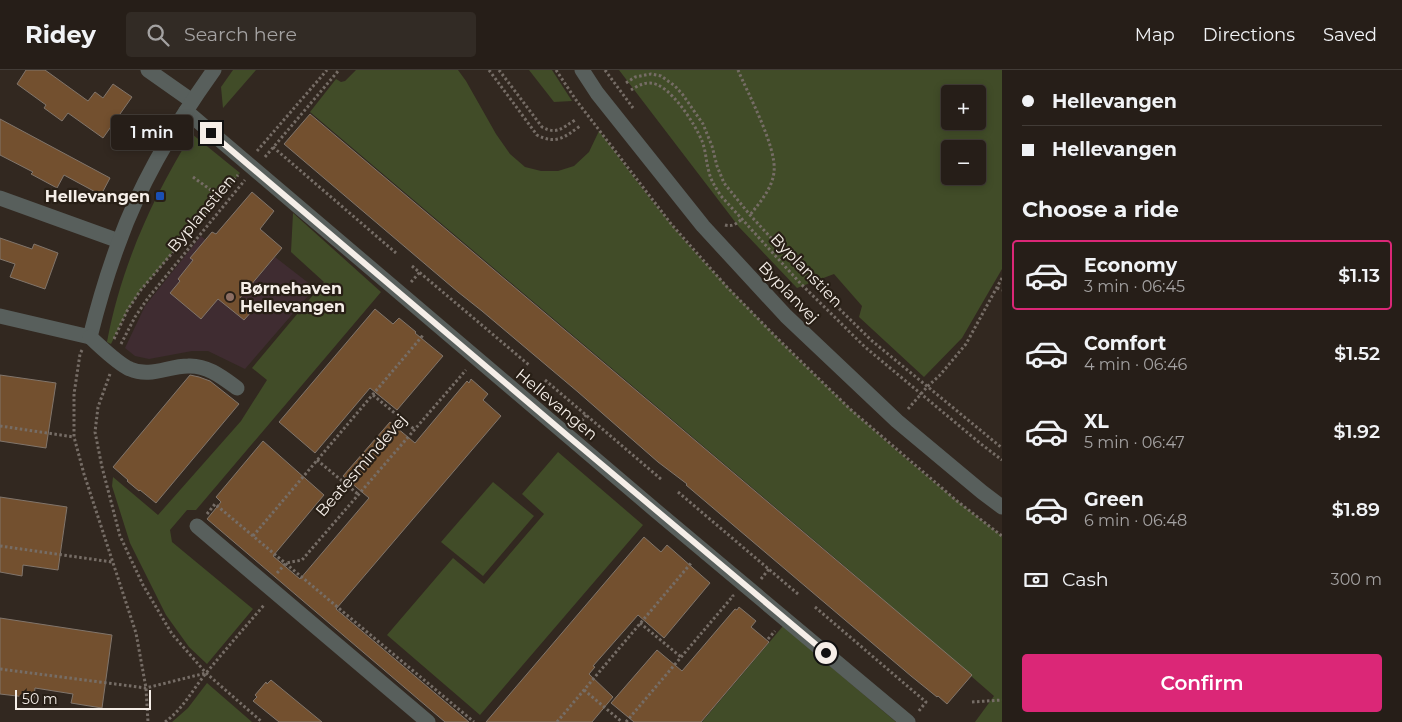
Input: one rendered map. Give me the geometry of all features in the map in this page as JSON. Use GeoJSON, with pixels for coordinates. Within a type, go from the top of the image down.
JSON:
{"type":"FeatureCollection","features":[{"type":"Feature","properties":{"kind":"street","name":"Hellevangen"},"geometry":{"type":"LineString","coordinates":[[148,70],[189,106],[251,166],[476,358],[912,719]]}},
{"type":"Feature","properties":{"kind":"street"},"geometry":{"type":"LineString","coordinates":[[90,337],[103,288],[119,241],[138,198],[162,150],[214,70]]}},
{"type":"Feature","properties":{"kind":"street","name":"Byplanvej"},"geometry":{"type":"LineString","coordinates":[[582,70],[597,93],[704,226],[786,316],[897,421],[1002,507]]}},
{"type":"Feature","properties":{"kind":"street"},"geometry":{"type":"LineString","coordinates":[[0,198],[119,241]]}},
{"type":"Feature","properties":{"kind":"street"},"geometry":{"type":"LineString","coordinates":[[0,316],[90,337],[129,369],[143,372],[187,366],[203,368],[220,375],[236,388]]}},
{"type":"Feature","properties":{"kind":"street"},"geometry":{"type":"LineString","coordinates":[[197,526],[428,722]]}},
{"type":"Feature","properties":{"kind":"path"},"geometry":{"type":"LineString","coordinates":[[262,722],[206,673],[172,634],[143,585],[120,536],[95,432],[98,407],[124,318],[140,291],[219,196],[251,166],[327,70]]}},
{"type":"Feature","properties":{"kind":"path","name":"Byplanstien"},"geometry":{"type":"LineString","coordinates":[[112,356],[134,317],[251,166],[273,147],[340,70]]}},
{"type":"Feature","properties":{"kind":"path"},"geometry":{"type":"LineString","coordinates":[[489,70],[537,135],[545,140],[556,140],[564,137],[580,126]]}},
{"type":"Feature","properties":{"kind":"path"},"geometry":{"type":"LineString","coordinates":[[499,70],[542,128],[548,131],[560,130],[575,120]]}},
{"type":"Feature","properties":{"kind":"path"},"geometry":{"type":"LineString","coordinates":[[738,70],[770,144],[774,171],[770,188],[750,215]]}},
{"type":"Feature","properties":{"kind":"path"},"geometry":{"type":"LineString","coordinates":[[626,84],[635,77],[651,74],[661,76],[675,86],[703,124],[724,183],[750,215],[808,278],[872,340],[1002,448]]}},
{"type":"Feature","properties":{"kind":"path","name":"Byplanstien"},"geometry":{"type":"LineString","coordinates":[[631,90],[641,84],[650,82],[659,85],[676,101],[686,112],[702,142],[713,184],[721,196],[801,284],[857,340],[1002,460]]}},
{"type":"Feature","properties":{"kind":"path"},"geometry":{"type":"LineString","coordinates":[[273,147],[396,253]]}},
{"type":"Feature","properties":{"kind":"path"},"geometry":{"type":"LineString","coordinates":[[193,177],[219,196]]}},
{"type":"Feature","properties":{"kind":"path"},"geometry":{"type":"LineString","coordinates":[[412,266],[529,365]]}},
{"type":"Feature","properties":{"kind":"path"},"geometry":{"type":"LineString","coordinates":[[897,421],[966,344],[1002,278]]}},
{"type":"Feature","properties":{"kind":"path"},"geometry":{"type":"LineString","coordinates":[[997,288],[1002,290]]}},
{"type":"Feature","properties":{"kind":"path"},"geometry":{"type":"LineString","coordinates":[[253,536],[434,322]]}},
{"type":"Feature","properties":{"kind":"path"},"geometry":{"type":"LineString","coordinates":[[90,337],[80,354],[74,394],[74,437],[84,474],[136,633],[146,688],[148,722]]}},
{"type":"Feature","properties":{"kind":"path","name":"Beatesmindevej"},"geometry":{"type":"LineString","coordinates":[[165,722],[171,718],[189,696],[271,589],[286,563],[302,560],[476,358]]}},
{"type":"Feature","properties":{"kind":"path"},"geometry":{"type":"LineString","coordinates":[[545,380],[662,480]]}},
{"type":"Feature","properties":{"kind":"path"},"geometry":{"type":"LineString","coordinates":[[373,395],[415,430]]}},
{"type":"Feature","properties":{"kind":"path"},"geometry":{"type":"LineString","coordinates":[[0,426],[74,437]]}},
{"type":"Feature","properties":{"kind":"path"},"geometry":{"type":"LineString","coordinates":[[317,460],[359,495]]}},
{"type":"Feature","properties":{"kind":"path"},"geometry":{"type":"LineString","coordinates":[[678,492],[798,594]]}},
{"type":"Feature","properties":{"kind":"path"},"geometry":{"type":"LineString","coordinates":[[197,526],[214,504],[474,722]]}},
{"type":"Feature","properties":{"kind":"path"},"geometry":{"type":"LineString","coordinates":[[0,546],[112,562]]}},
{"type":"Feature","properties":{"kind":"path"},"geometry":{"type":"LineString","coordinates":[[686,556],[699,567]]}},
{"type":"Feature","properties":{"kind":"path"},"geometry":{"type":"LineString","coordinates":[[557,722],[692,562]]}},
{"type":"Feature","properties":{"kind":"path"},"geometry":{"type":"LineString","coordinates":[[626,722],[733,596],[726,590]]}},
{"type":"Feature","properties":{"kind":"path"},"geometry":{"type":"LineString","coordinates":[[815,607],[926,702],[912,719]]}},
{"type":"Feature","properties":{"kind":"path"},"geometry":{"type":"LineString","coordinates":[[640,624],[681,658]]}},
{"type":"Feature","properties":{"kind":"path"},"geometry":{"type":"LineString","coordinates":[[0,669],[146,688],[206,673]]}},
{"type":"Feature","properties":{"kind":"path"},"geometry":{"type":"LineString","coordinates":[[584,690],[622,722]]}},
{"type":"Feature","properties":{"kind":"path"},"geometry":{"type":"LineString","coordinates":[[972,702],[1002,700]]}},
{"type":"Feature","properties":{"kind":"shaded area","name":"Børnehaven Hellevangen"},"geometry":{"type":"Polygon","coordinates":[[[201,236],[254,282],[275,257],[315,288],[245,369],[208,351],[192,351],[149,359],[135,356],[125,348],[145,306],[201,236]]]}},
{"type":"Feature","properties":{"kind":"green space"},"geometry":{"type":"Polygon","coordinates":[[[233,70],[256,70],[223,108],[221,87],[233,70]]]}},
{"type":"Feature","properties":{"kind":"green space"},"geometry":{"type":"Polygon","coordinates":[[[356,70],[458,70],[496,134],[510,154],[525,167],[541,171],[558,171],[574,166],[589,152],[599,131],[681,236],[712,271],[785,346],[875,431],[937,485],[1002,536],[1002,722],[975,722],[994,696],[842,564],[310,112],[336,79],[341,82],[345,81],[356,70]]]}},
{"type":"Feature","properties":{"kind":"green space"},"geometry":{"type":"Polygon","coordinates":[[[529,70],[552,70],[572,101],[554,102],[529,70]]]}},
{"type":"Feature","properties":{"kind":"green space"},"geometry":{"type":"Polygon","coordinates":[[[619,70],[1002,70],[1002,269],[962,338],[924,377],[859,317],[862,306],[834,274],[797,288],[739,227],[619,70]]]}},
{"type":"Feature","properties":{"kind":"green space"},"geometry":{"type":"Polygon","coordinates":[[[192,134],[240,173],[140,291],[127,311],[111,344],[107,342],[113,314],[140,234],[177,158],[192,134]]]}},
{"type":"Feature","properties":{"kind":"green space"},"geometry":{"type":"Polygon","coordinates":[[[293,213],[381,292],[196,510],[187,510],[170,530],[172,542],[253,609],[207,664],[189,647],[166,615],[130,543],[112,486],[113,477],[158,515],[241,421],[267,380],[252,368],[324,282],[291,252],[293,213]]]}},
{"type":"Feature","properties":{"kind":"green space"},"geometry":{"type":"Polygon","coordinates":[[[558,452],[643,525],[480,715],[387,635],[453,558],[484,584],[544,514],[522,494],[558,452]]]}},
{"type":"Feature","properties":{"kind":"green space"},"geometry":{"type":"Polygon","coordinates":[[[493,482],[534,516],[483,576],[441,542],[493,482]]]}},
{"type":"Feature","properties":{"kind":"green space"},"geometry":{"type":"Polygon","coordinates":[[[783,626],[896,722],[702,722],[783,626]]]}},
{"type":"Feature","properties":{"kind":"green space"},"geometry":{"type":"Polygon","coordinates":[[[207,683],[252,722],[172,722],[188,708],[207,683]]]}},
{"type":"Feature","properties":{"kind":"building"},"geometry":{"type":"Polygon","coordinates":[[[26,70],[45,70],[88,101],[95,92],[103,98],[113,84],[132,97],[103,138],[68,113],[62,121],[44,108],[46,105],[17,84],[26,70]]]}},
{"type":"Feature","properties":{"kind":"building"},"geometry":{"type":"Polygon","coordinates":[[[310,114],[972,675],[947,704],[911,676],[284,144],[310,114]]]}},
{"type":"Feature","properties":{"kind":"building"},"geometry":{"type":"Polygon","coordinates":[[[0,119],[110,178],[101,195],[64,175],[57,188],[31,174],[33,172],[0,155],[0,119]]]}},
{"type":"Feature","properties":{"kind":"building"},"geometry":{"type":"Polygon","coordinates":[[[252,192],[274,211],[260,229],[282,248],[240,298],[253,310],[244,320],[218,299],[201,319],[170,293],[193,260],[190,258],[212,232],[216,234],[252,192]]]}},
{"type":"Feature","properties":{"kind":"building"},"geometry":{"type":"Polygon","coordinates":[[[0,238],[32,249],[34,244],[58,253],[45,289],[10,277],[15,264],[0,259],[0,238]]]}},
{"type":"Feature","properties":{"kind":"building"},"geometry":{"type":"Polygon","coordinates":[[[375,309],[393,324],[399,318],[443,356],[397,410],[370,388],[315,453],[279,422],[375,309]]]}},
{"type":"Feature","properties":{"kind":"building"},"geometry":{"type":"Polygon","coordinates":[[[0,375],[56,383],[46,448],[0,441],[0,375]]]}},
{"type":"Feature","properties":{"kind":"building"},"geometry":{"type":"Polygon","coordinates":[[[190,375],[210,381],[239,404],[156,503],[127,481],[113,467],[190,375]]]}},
{"type":"Feature","properties":{"kind":"building"},"geometry":{"type":"Polygon","coordinates":[[[471,379],[488,394],[483,400],[501,416],[336,609],[469,722],[445,722],[207,519],[221,502],[216,497],[263,441],[324,495],[273,556],[300,579],[369,498],[343,476],[390,422],[415,443],[467,381],[469,383],[471,379]]]}},
{"type":"Feature","properties":{"kind":"building"},"geometry":{"type":"Polygon","coordinates":[[[0,497],[67,507],[58,570],[23,565],[22,576],[0,572],[0,497]]]}},
{"type":"Feature","properties":{"kind":"building"},"geometry":{"type":"Polygon","coordinates":[[[644,537],[661,552],[667,545],[710,583],[664,638],[638,615],[593,666],[595,667],[589,674],[613,697],[592,722],[486,722],[644,537]]]}},
{"type":"Feature","properties":{"kind":"building"},"geometry":{"type":"Polygon","coordinates":[[[739,607],[756,621],[751,627],[769,642],[701,722],[634,722],[611,703],[657,650],[682,671],[735,609],[737,610],[739,607]]]}},
{"type":"Feature","properties":{"kind":"building"},"geometry":{"type":"Polygon","coordinates":[[[0,618],[112,635],[102,708],[71,703],[73,694],[35,688],[34,698],[0,694],[0,618]]]}},
{"type":"Feature","properties":{"kind":"building"},"geometry":{"type":"Polygon","coordinates":[[[271,680],[322,722],[279,722],[253,701],[257,697],[255,695],[266,682],[267,684],[271,680]]]}},
{"type":"Feature","properties":{"kind":"place","name":"Hellevangen"},"geometry":{"type":"Point","coordinates":[160,196]}},
{"type":"Feature","properties":{"kind":"place","name":"Børnehaven Hellevangen"},"geometry":{"type":"Point","coordinates":[230,297]}},
{"type":"Feature","properties":{"kind":"route"},"geometry":{"type":"LineString","coordinates":[[211,133],[826,653]]}}]}
